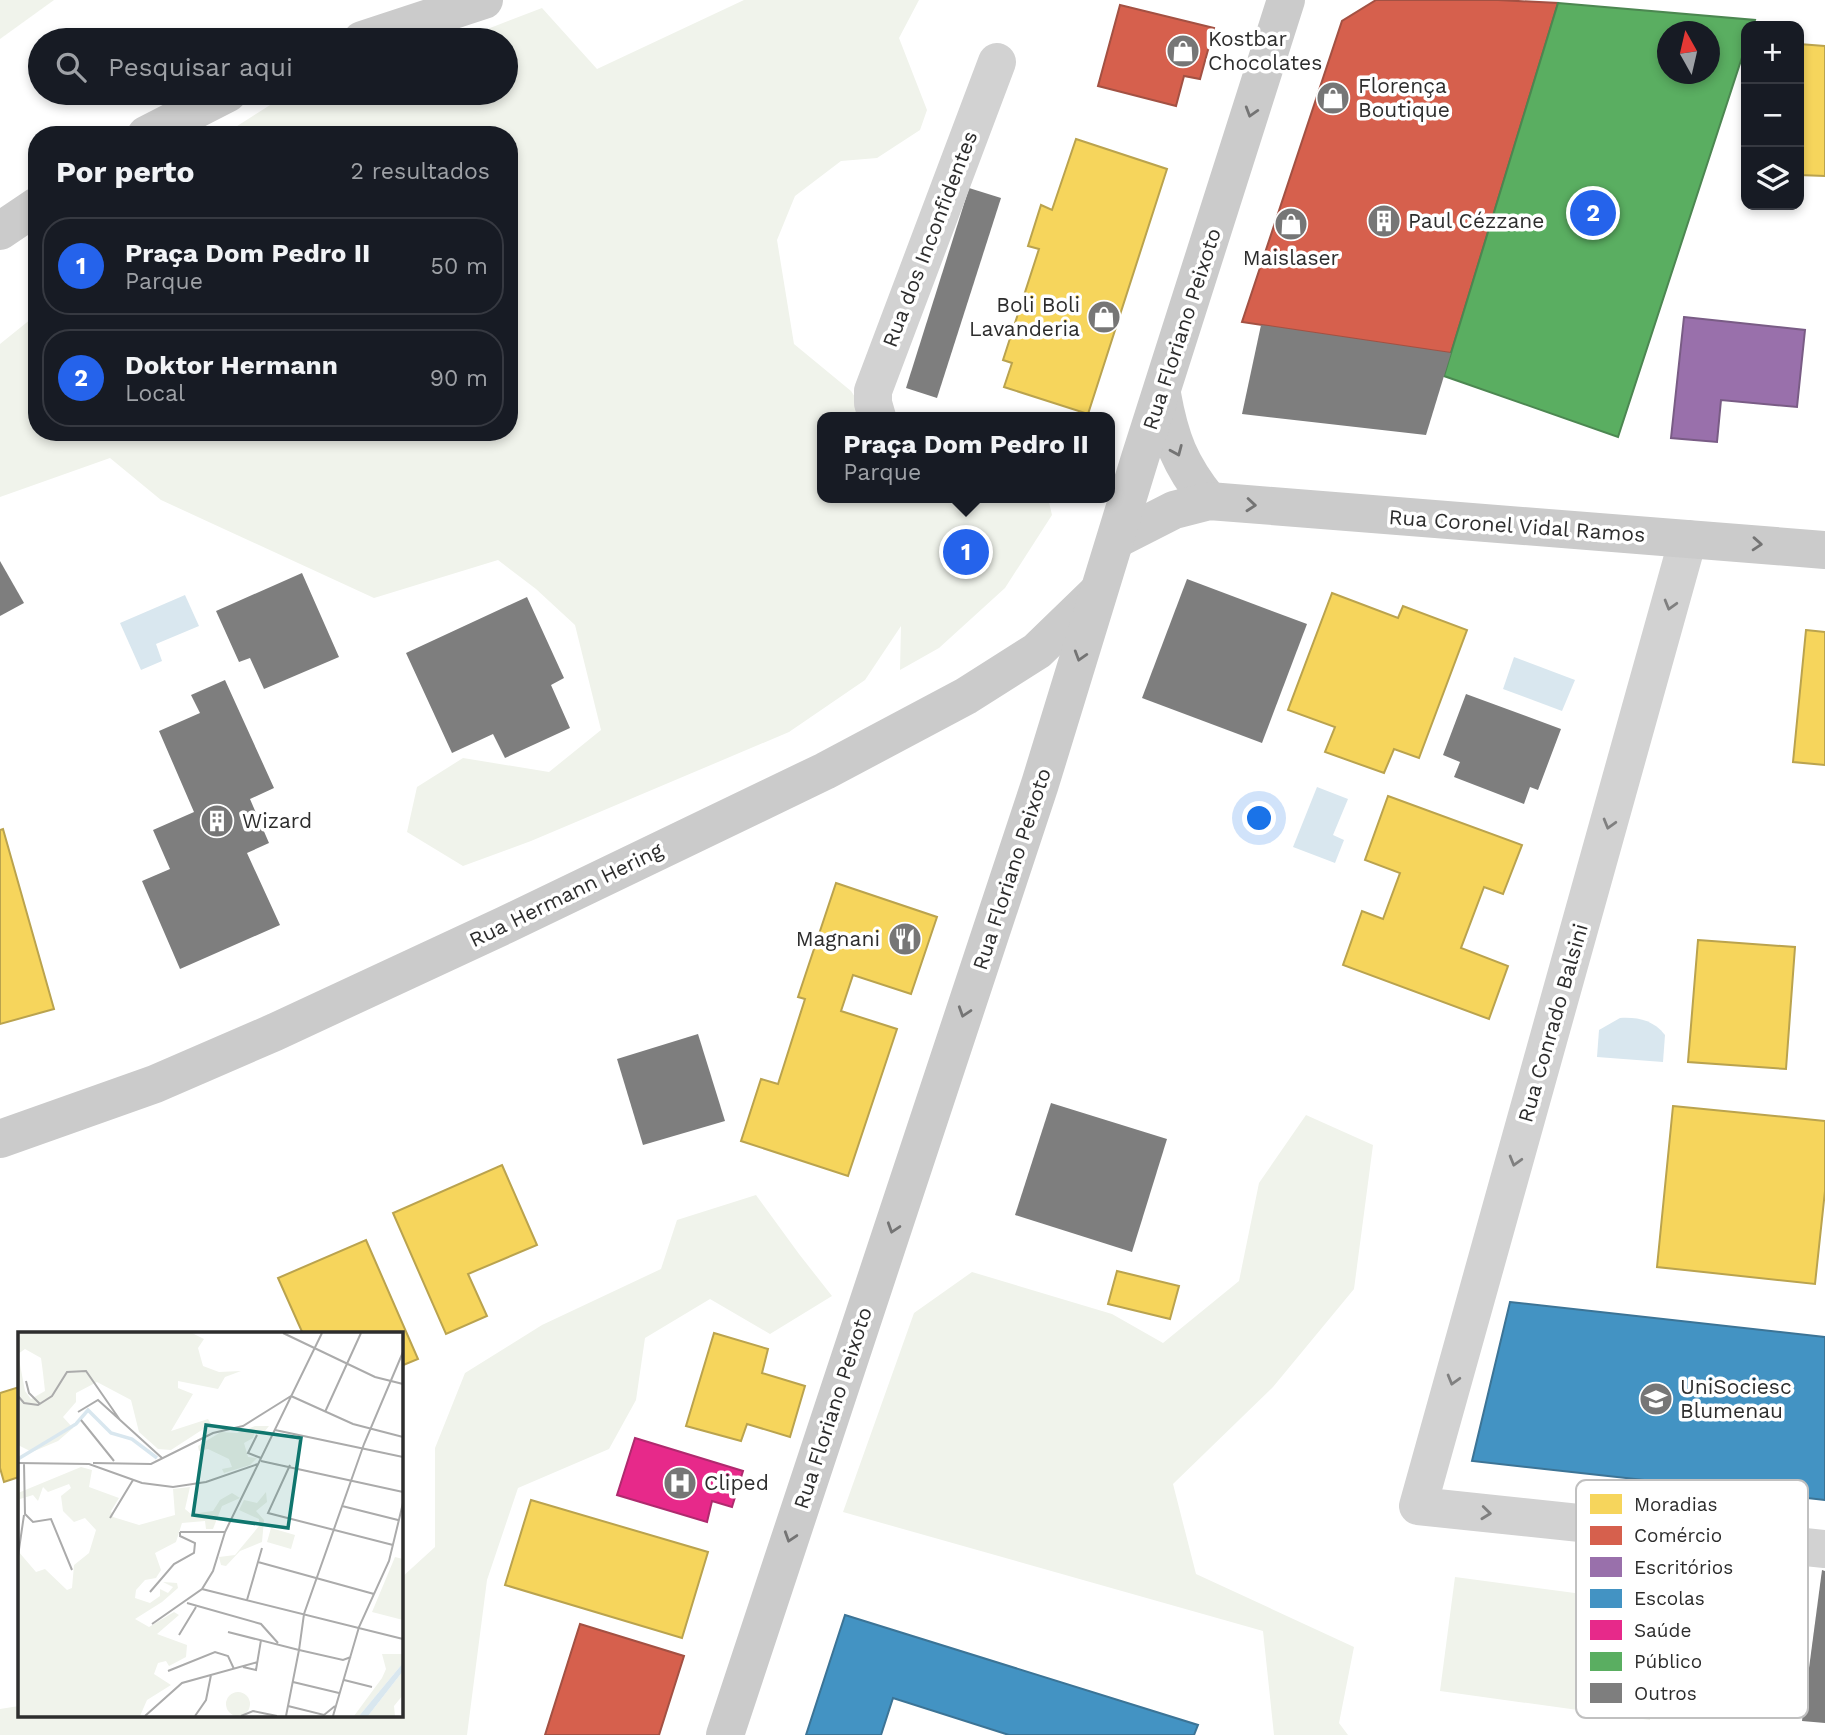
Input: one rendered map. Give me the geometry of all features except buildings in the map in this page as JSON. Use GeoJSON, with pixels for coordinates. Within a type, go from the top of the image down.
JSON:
{"type":"FeatureCollection","features":[{"type":"Feature","properties":{"kind":"street"},"geometry":{"type":"LineString","coordinates":[[399,28],[484,0]]}},
{"type":"Feature","properties":{"kind":"street","name":"Rua Floriano Peixoto"},"geometry":{"type":"LineString","coordinates":[[725,1735],[1040,784],[1117,539],[1121,484],[1162,394],[1286,0]]}},
{"type":"Feature","properties":{"kind":"street","name":"Rua dos Inconfidentes"},"geometry":{"type":"LineString","coordinates":[[876,412],[873,391],[997,62]]}},
{"type":"Feature","properties":{"kind":"street"},"geometry":{"type":"LineString","coordinates":[[164,126],[205,105]]}},
{"type":"Feature","properties":{"kind":"street"},"geometry":{"type":"LineString","coordinates":[[0,231],[28,212]]}},
{"type":"Feature","properties":{"kind":"street"},"geometry":{"type":"LineString","coordinates":[[1162,394],[1168,428],[1180,459],[1209,501]]}},
{"type":"Feature","properties":{"kind":"street","name":"Rua Coronel Vidal Ramos"},"geometry":{"type":"LineString","coordinates":[[1117,539],[1174,510],[1209,501],[1825,550]]}},
{"type":"Feature","properties":{"kind":"street","name":"Rua Conrado Balsini"},"geometry":{"type":"LineString","coordinates":[[1576,1523],[1418,1506],[1689,539]]}},
{"type":"Feature","properties":{"kind":"street","name":"Rua Hermann Hering"},"geometry":{"type":"LineString","coordinates":[[0,1139],[155,1084],[275,1032],[825,771],[966,696],[1037,651],[1099,591]]}},
{"type":"Feature","properties":{"kind":"shaded area"},"geometry":{"type":"Polygon","coordinates":[[[0,0],[54,0],[0,39],[0,0]]]}},
{"type":"Feature","properties":{"kind":"shaded area"},"geometry":{"type":"Polygon","coordinates":[[[744,0],[919,0],[899,38],[927,110],[920,130],[877,158],[841,161],[795,196],[777,240],[794,344],[851,391],[865,412],[817,412],[817,503],[1049,503],[1052,515],[1005,588],[939,648],[900,670],[901,626],[865,680],[789,732],[531,841],[463,866],[407,832],[417,787],[463,758],[549,772],[601,730],[575,625],[536,589],[498,560],[374,598],[161,500],[110,458],[0,497],[0,344],[28,321],[28,441],[518,441],[518,126],[237,126],[270,105],[518,105],[518,28],[490,28],[542,8],[597,69],[744,0]]]}},
{"type":"Feature","properties":{"kind":"shaded area"},"geometry":{"type":"Polygon","coordinates":[[[185,595],[199,626],[156,644],[162,661],[141,670],[120,623],[185,595]]]}},
{"type":"Feature","properties":{"kind":"shaded area"},"geometry":{"type":"Polygon","coordinates":[[[1514,657],[1575,680],[1562,711],[1503,689],[1514,657]]]}},
{"type":"Feature","properties":{"kind":"shaded area"},"geometry":{"type":"Polygon","coordinates":[[[1317,787],[1348,799],[1333,835],[1344,840],[1335,863],[1293,847],[1317,787]]]}},
{"type":"Feature","properties":{"kind":"shaded area"},"geometry":{"type":"Polygon","coordinates":[[[1620,1018],[1645,1020],[1665,1035],[1663,1062],[1597,1057],[1599,1030],[1620,1018]]]}},
{"type":"Feature","properties":{"kind":"shaded area"},"geometry":{"type":"Polygon","coordinates":[[[1306,1115],[1373,1145],[1354,1289],[1273,1387],[1173,1484],[1196,1574],[1354,1647],[1339,1723],[1348,1735],[1274,1735],[1263,1631],[843,1512],[914,1313],[972,1272],[1112,1314],[1163,1343],[1239,1281],[1259,1183],[1306,1115]]]}},
{"type":"Feature","properties":{"kind":"shaded area"},"geometry":{"type":"Polygon","coordinates":[[[756,1195],[832,1296],[770,1334],[710,1299],[645,1338],[636,1400],[609,1449],[518,1488],[487,1580],[467,1735],[0,1735],[0,1709],[18,1706],[18,1718],[402,1718],[402,1577],[435,1547],[435,1448],[465,1373],[542,1325],[661,1269],[677,1220],[756,1195]]]}},
{"type":"Feature","properties":{"kind":"shaded area"},"geometry":{"type":"Polygon","coordinates":[[[1455,1577],[1576,1593],[1576,1710],[1440,1691],[1455,1577]]]}},
{"type":"Feature","properties":{"kind":"place","name":"Kostbar Chocolates"},"geometry":{"type":"Point","coordinates":[1183,51]}},
{"type":"Feature","properties":{"kind":"place","name":"Florença Boutique"},"geometry":{"type":"Point","coordinates":[1333,98]}},
{"type":"Feature","properties":{"kind":"place","name":"Doktor Hermann"},"geometry":{"type":"Point","coordinates":[1593,213]}},
{"type":"Feature","properties":{"kind":"place","name":"Paul Cézzane"},"geometry":{"type":"Point","coordinates":[1384,221]}},
{"type":"Feature","properties":{"kind":"place","name":"Maislaser"},"geometry":{"type":"Point","coordinates":[1291,224]}},
{"type":"Feature","properties":{"kind":"place","name":"Boli Boli Lavanderia"},"geometry":{"type":"Point","coordinates":[1104,317]}},
{"type":"Feature","properties":{"kind":"place","name":"Praça Dom Pedro II"},"geometry":{"type":"Point","coordinates":[966,552]}},
{"type":"Feature","properties":{"kind":"place","name":"Wizard"},"geometry":{"type":"Point","coordinates":[217,821]}},
{"type":"Feature","properties":{"kind":"place","name":"Magnani"},"geometry":{"type":"Point","coordinates":[905,939]}},
{"type":"Feature","properties":{"kind":"place","name":"UniSociesc Blumenau"},"geometry":{"type":"Point","coordinates":[1656,1399]}},
{"type":"Feature","properties":{"kind":"place","name":"Cliped"},"geometry":{"type":"Point","coordinates":[680,1483]}}]}
